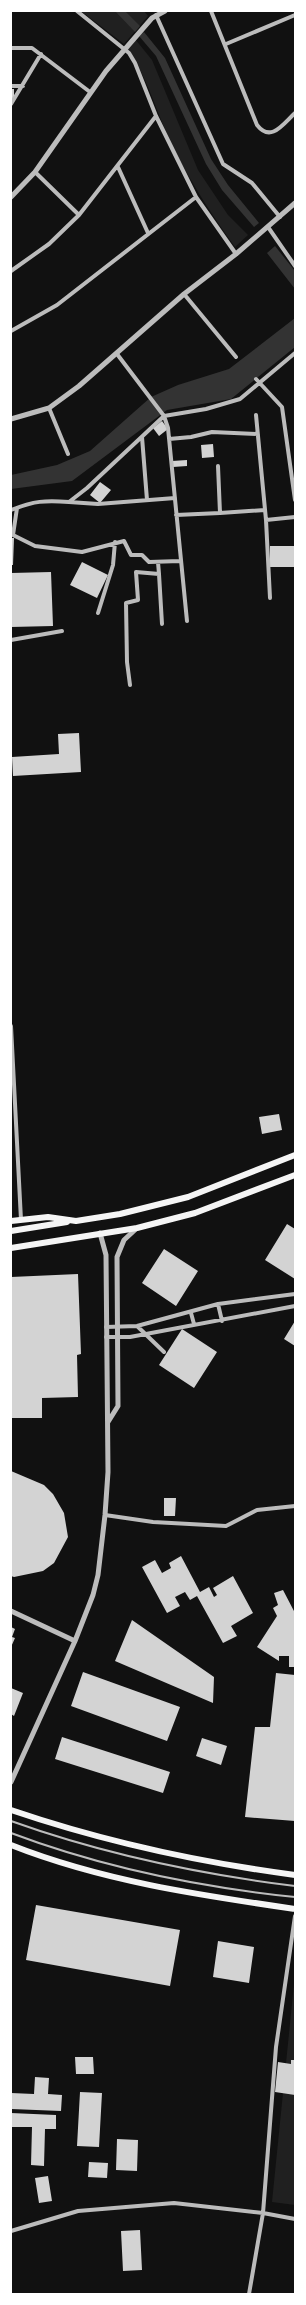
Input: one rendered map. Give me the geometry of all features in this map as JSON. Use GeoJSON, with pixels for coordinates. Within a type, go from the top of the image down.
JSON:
{"type":"FeatureCollection","features":[{"type":"Feature","properties":{"kind":"main road"},"geometry":{"type":"LineString","coordinates":[[11,1231],[120,1214],[188,1196],[295,1155]]}},
{"type":"Feature","properties":{"kind":"main road"},"geometry":{"type":"LineString","coordinates":[[11,1248],[137,1228],[195,1213],[295,1175]]}},
{"type":"Feature","properties":{"kind":"main road"},"geometry":{"type":"LineString","coordinates":[[11,1221],[48,1217],[76,1221]]}},
{"type":"Feature","properties":{"kind":"main road"},"geometry":{"type":"LineString","coordinates":[[11,1810],[130,1846],[208,1863],[295,1875]]}},
{"type":"Feature","properties":{"kind":"main road"},"geometry":{"type":"LineString","coordinates":[[12,1846],[94,1872],[145,1884],[213,1897],[295,1909]]}},
{"type":"Feature","properties":{"kind":"street"},"geometry":{"type":"LineString","coordinates":[[77,11],[125,49],[135,63],[156,116],[196,197],[236,254]]}},
{"type":"Feature","properties":{"kind":"street"},"geometry":{"type":"LineString","coordinates":[[11,197],[35,172],[90,92],[129,44],[148,22],[156,15],[165,11]]}},
{"type":"Feature","properties":{"kind":"street"},"geometry":{"type":"LineString","coordinates":[[211,11],[226,44],[257,125],[261,130],[268,134],[274,133],[295,113]]}},
{"type":"Feature","properties":{"kind":"street"},"geometry":{"type":"LineString","coordinates":[[156,15],[223,164],[252,183],[280,216]]}},
{"type":"Feature","properties":{"kind":"street"},"geometry":{"type":"LineString","coordinates":[[226,44],[295,15]]}},
{"type":"Feature","properties":{"kind":"street"},"geometry":{"type":"LineString","coordinates":[[11,48],[27,47],[41,54],[90,92]]}},
{"type":"Feature","properties":{"kind":"street"},"geometry":{"type":"LineString","coordinates":[[11,104],[41,54]]}},
{"type":"Feature","properties":{"kind":"street"},"geometry":{"type":"LineString","coordinates":[[11,86],[22,86]]}},
{"type":"Feature","properties":{"kind":"street"},"geometry":{"type":"LineString","coordinates":[[11,271],[50,244],[79,215],[118,167],[156,116]]}},
{"type":"Feature","properties":{"kind":"street"},"geometry":{"type":"LineString","coordinates":[[118,167],[148,233]]}},
{"type":"Feature","properties":{"kind":"street"},"geometry":{"type":"LineString","coordinates":[[35,172],[79,215]]}},
{"type":"Feature","properties":{"kind":"street"},"geometry":{"type":"LineString","coordinates":[[11,331],[57,305],[196,197]]}},
{"type":"Feature","properties":{"kind":"street"},"geometry":{"type":"LineString","coordinates":[[11,419],[49,408],[117,354],[184,294],[236,254],[295,204]]}},
{"type":"Feature","properties":{"kind":"street"},"geometry":{"type":"LineString","coordinates":[[266,228],[295,266]]}},
{"type":"Feature","properties":{"kind":"street"},"geometry":{"type":"LineString","coordinates":[[184,294],[236,357]]}},
{"type":"Feature","properties":{"kind":"street"},"geometry":{"type":"LineString","coordinates":[[117,354],[163,415],[169,440],[187,621]]}},
{"type":"Feature","properties":{"kind":"street"},"geometry":{"type":"LineString","coordinates":[[69,502],[87,488],[163,415],[206,409],[240,398],[257,381],[295,354]]}},
{"type":"Feature","properties":{"kind":"street"},"geometry":{"type":"LineString","coordinates":[[257,381],[282,407],[294,473],[295,500]]}},
{"type":"Feature","properties":{"kind":"street"},"geometry":{"type":"LineString","coordinates":[[49,408],[68,454]]}},
{"type":"Feature","properties":{"kind":"street"},"geometry":{"type":"LineString","coordinates":[[256,415],[266,520],[270,598]]}},
{"type":"Feature","properties":{"kind":"street"},"geometry":{"type":"LineString","coordinates":[[169,440],[212,432],[258,434]]}},
{"type":"Feature","properties":{"kind":"street"},"geometry":{"type":"LineString","coordinates":[[142,436],[147,500]]}},
{"type":"Feature","properties":{"kind":"street"},"geometry":{"type":"LineString","coordinates":[[218,466],[220,513]]}},
{"type":"Feature","properties":{"kind":"street"},"geometry":{"type":"LineString","coordinates":[[11,510],[42,500],[98,504],[175,498]]}},
{"type":"Feature","properties":{"kind":"street"},"geometry":{"type":"LineString","coordinates":[[17,508],[13,535],[35,546],[82,552],[94,550],[115,542],[126,542],[132,556],[142,555],[149,562],[180,561]]}},
{"type":"Feature","properties":{"kind":"street"},"geometry":{"type":"LineString","coordinates":[[176,515],[265,510]]}},
{"type":"Feature","properties":{"kind":"street"},"geometry":{"type":"LineString","coordinates":[[266,520],[295,518]]}},
{"type":"Feature","properties":{"kind":"street"},"geometry":{"type":"LineString","coordinates":[[98,612],[114,565],[115,542]]}},
{"type":"Feature","properties":{"kind":"street"},"geometry":{"type":"LineString","coordinates":[[158,562],[162,624]]}},
{"type":"Feature","properties":{"kind":"street"},"geometry":{"type":"LineString","coordinates":[[130,685],[126,628],[126,601],[138,600],[136,572],[159,574]]}},
{"type":"Feature","properties":{"kind":"street"},"geometry":{"type":"LineString","coordinates":[[11,640],[62,631]]}},
{"type":"Feature","properties":{"kind":"street"},"geometry":{"type":"LineString","coordinates":[[11,1026],[21,1220]]}},
{"type":"Feature","properties":{"kind":"street"},"geometry":{"type":"LineString","coordinates":[[108,1422],[118,1406],[117,1257],[124,1240],[137,1228]]}},
{"type":"Feature","properties":{"kind":"street"},"geometry":{"type":"LineString","coordinates":[[11,1782],[75,1641],[93,1595],[98,1575],[105,1515],[108,1422],[106,1255],[100,1233]]}},
{"type":"Feature","properties":{"kind":"street"},"geometry":{"type":"LineString","coordinates":[[106,1327],[137,1326],[191,1313],[218,1304],[295,1294]]}},
{"type":"Feature","properties":{"kind":"street"},"geometry":{"type":"LineString","coordinates":[[218,1304],[222,1321]]}},
{"type":"Feature","properties":{"kind":"street"},"geometry":{"type":"LineString","coordinates":[[106,1337],[144,1334],[194,1324],[222,1321],[295,1306]]}},
{"type":"Feature","properties":{"kind":"street"},"geometry":{"type":"LineString","coordinates":[[191,1313],[194,1324]]}},
{"type":"Feature","properties":{"kind":"street"},"geometry":{"type":"LineString","coordinates":[[137,1326],[164,1352]]}},
{"type":"Feature","properties":{"kind":"street"},"geometry":{"type":"LineString","coordinates":[[105,1515],[159,1522],[226,1526],[256,1510],[295,1506]]}},
{"type":"Feature","properties":{"kind":"street"},"geometry":{"type":"LineString","coordinates":[[11,1611],[75,1641]]}},
{"type":"Feature","properties":{"kind":"street"},"geometry":{"type":"LineString","coordinates":[[249,2294],[263,2213],[276,2047],[295,1916]]}},
{"type":"Feature","properties":{"kind":"street"},"geometry":{"type":"LineString","coordinates":[[11,2231],[78,2211],[130,2205],[174,2203],[263,2213],[295,2219]]}},
{"type":"Feature","properties":{"kind":"lane"},"geometry":{"type":"LineString","coordinates":[[11,1821],[49,1835],[126,1856],[198,1871],[295,1886]]}},
{"type":"Feature","properties":{"kind":"lane"},"geometry":{"type":"LineString","coordinates":[[11,1832],[98,1861],[250,1892],[295,1897]]}},
{"type":"Feature","properties":{"kind":"shaded area"},"geometry":{"type":"Polygon","coordinates":[[[81,11],[144,11],[148,16],[124,44],[81,11]]]}},
{"type":"Feature","properties":{"kind":"shaded area"},"geometry":{"type":"Polygon","coordinates":[[[115,11],[125,11],[140,26],[135,32],[115,11]]]}},
{"type":"Feature","properties":{"kind":"shaded area"},"geometry":{"type":"Polygon","coordinates":[[[144,32],[165,58],[211,159],[228,185],[259,223],[254,227],[222,190],[206,164],[156,56],[139,36],[144,32]]]}},
{"type":"Feature","properties":{"kind":"shaded area"},"geometry":{"type":"Polygon","coordinates":[[[135,39],[152,60],[198,170],[228,215],[248,235],[235,247],[198,192],[167,134],[139,68],[127,49],[135,39]]]}},
{"type":"Feature","properties":{"kind":"shaded area"},"geometry":{"type":"Polygon","coordinates":[[[275,246],[295,271],[295,289],[267,253],[275,246]]]}},
{"type":"Feature","properties":{"kind":"shaded area"},"geometry":{"type":"Polygon","coordinates":[[[295,318],[295,347],[231,399],[167,410],[72,481],[11,489],[11,475],[57,465],[90,451],[151,397],[178,385],[229,369],[295,318]]]}},
{"type":"Feature","properties":{"kind":"shaded area"},"geometry":{"type":"Polygon","coordinates":[[[295,1974],[295,2205],[272,2202],[295,1974]]]}},
{"type":"Feature","properties":{"kind":"building"},"geometry":{"type":"Polygon","coordinates":[[[11,89],[14,89],[14,99],[11,99],[11,89]]]}},
{"type":"Feature","properties":{"kind":"building"},"geometry":{"type":"Polygon","coordinates":[[[162,421],[168,429],[159,436],[153,428],[162,421]]]}},
{"type":"Feature","properties":{"kind":"building"},"geometry":{"type":"Polygon","coordinates":[[[213,444],[214,457],[202,458],[201,445],[213,444]]]}},
{"type":"Feature","properties":{"kind":"building"},"geometry":{"type":"Polygon","coordinates":[[[187,460],[187,466],[173,467],[172,461],[187,460]]]}},
{"type":"Feature","properties":{"kind":"building"},"geometry":{"type":"Polygon","coordinates":[[[100,482],[111,490],[100,503],[90,495],[100,482]]]}},
{"type":"Feature","properties":{"kind":"building"},"geometry":{"type":"Polygon","coordinates":[[[11,538],[14,538],[13,565],[11,565],[11,538]]]}},
{"type":"Feature","properties":{"kind":"building"},"geometry":{"type":"Polygon","coordinates":[[[270,546],[295,546],[295,567],[270,567],[270,546]]]}},
{"type":"Feature","properties":{"kind":"building"},"geometry":{"type":"Polygon","coordinates":[[[82,562],[108,575],[97,598],[70,585],[82,562]]]}},
{"type":"Feature","properties":{"kind":"building"},"geometry":{"type":"Polygon","coordinates":[[[51,572],[53,626],[11,627],[11,573],[51,572]]]}},
{"type":"Feature","properties":{"kind":"building"},"geometry":{"type":"Polygon","coordinates":[[[79,733],[81,772],[13,776],[12,757],[59,754],[58,734],[79,733]]]}},
{"type":"Feature","properties":{"kind":"building"},"geometry":{"type":"Polygon","coordinates":[[[279,1114],[282,1130],[262,1134],[259,1117],[279,1114]]]}},
{"type":"Feature","properties":{"kind":"building"},"geometry":{"type":"Polygon","coordinates":[[[287,1224],[295,1229],[295,1279],[265,1260],[287,1224]]]}},
{"type":"Feature","properties":{"kind":"building"},"geometry":{"type":"Polygon","coordinates":[[[164,1249],[198,1271],[176,1306],[142,1283],[164,1249]]]}},
{"type":"Feature","properties":{"kind":"building"},"geometry":{"type":"Polygon","coordinates":[[[78,1274],[81,1354],[77,1355],[78,1397],[42,1398],[42,1418],[11,1418],[11,1277],[78,1274]]]}},
{"type":"Feature","properties":{"kind":"building"},"geometry":{"type":"Polygon","coordinates":[[[295,1321],[295,1346],[284,1339],[295,1321]]]}},
{"type":"Feature","properties":{"kind":"building"},"geometry":{"type":"Polygon","coordinates":[[[182,1329],[217,1352],[194,1388],[159,1365],[182,1329]]]}},
{"type":"Feature","properties":{"kind":"building"},"geometry":{"type":"Polygon","coordinates":[[[11,1471],[44,1485],[53,1494],[64,1513],[68,1537],[54,1563],[43,1571],[14,1577],[11,1576],[11,1471]]]}},
{"type":"Feature","properties":{"kind":"building"},"geometry":{"type":"Polygon","coordinates":[[[164,1498],[176,1498],[175,1516],[164,1516],[164,1498]]]}},
{"type":"Feature","properties":{"kind":"building"},"geometry":{"type":"Polygon","coordinates":[[[181,1556],[200,1592],[209,1587],[214,1597],[217,1595],[213,1588],[233,1576],[253,1613],[231,1626],[237,1636],[223,1643],[197,1596],[190,1600],[185,1592],[175,1597],[180,1606],[167,1613],[142,1567],[155,1560],[162,1573],[171,1568],[169,1563],[181,1556]]]}},
{"type":"Feature","properties":{"kind":"building"},"geometry":{"type":"Polygon","coordinates":[[[283,1590],[295,1613],[295,1667],[289,1667],[289,1656],[279,1656],[279,1661],[257,1647],[277,1616],[273,1608],[278,1605],[274,1593],[283,1590]]]}},
{"type":"Feature","properties":{"kind":"building"},"geometry":{"type":"Polygon","coordinates":[[[132,1620],[214,1677],[213,1703],[115,1661],[132,1620]]]}},
{"type":"Feature","properties":{"kind":"building"},"geometry":{"type":"Polygon","coordinates":[[[11,1627],[15,1629],[12,1637],[15,1638],[11,1647],[11,1627]]]}},
{"type":"Feature","properties":{"kind":"building"},"geometry":{"type":"Polygon","coordinates":[[[83,1672],[180,1707],[167,1741],[71,1706],[83,1672]]]}},
{"type":"Feature","properties":{"kind":"building"},"geometry":{"type":"Polygon","coordinates":[[[276,1673],[295,1675],[295,1821],[245,1817],[255,1727],[270,1727],[276,1673]]]}},
{"type":"Feature","properties":{"kind":"building"},"geometry":{"type":"Polygon","coordinates":[[[11,1688],[23,1693],[14,1716],[11,1714],[11,1688]]]}},
{"type":"Feature","properties":{"kind":"building"},"geometry":{"type":"Polygon","coordinates":[[[62,1737],[170,1772],[163,1793],[55,1759],[62,1737]]]}},
{"type":"Feature","properties":{"kind":"building"},"geometry":{"type":"Polygon","coordinates":[[[202,1738],[227,1746],[221,1765],[196,1756],[202,1738]]]}},
{"type":"Feature","properties":{"kind":"building"},"geometry":{"type":"Polygon","coordinates":[[[36,1905],[180,1930],[170,1986],[26,1960],[36,1905]]]}},
{"type":"Feature","properties":{"kind":"building"},"geometry":{"type":"Polygon","coordinates":[[[218,1941],[254,1947],[249,1983],[213,1977],[218,1941]]]}},
{"type":"Feature","properties":{"kind":"building"},"geometry":{"type":"Polygon","coordinates":[[[75,2057],[93,2057],[94,2074],[76,2074],[75,2057]]]}},
{"type":"Feature","properties":{"kind":"building"},"geometry":{"type":"Polygon","coordinates":[[[291,2060],[295,2060],[295,2095],[275,2092],[278,2062],[291,2064],[291,2060]]]}},
{"type":"Feature","properties":{"kind":"building"},"geometry":{"type":"Polygon","coordinates":[[[35,2077],[49,2078],[48,2094],[62,2095],[61,2111],[11,2109],[11,2093],[34,2094],[35,2077]]]}},
{"type":"Feature","properties":{"kind":"building"},"geometry":{"type":"Polygon","coordinates":[[[80,2092],[102,2093],[99,2147],[77,2146],[80,2092]]]}},
{"type":"Feature","properties":{"kind":"building"},"geometry":{"type":"Polygon","coordinates":[[[11,2113],[56,2115],[56,2129],[45,2129],[44,2166],[31,2165],[32,2127],[11,2127],[11,2113]]]}},
{"type":"Feature","properties":{"kind":"building"},"geometry":{"type":"Polygon","coordinates":[[[117,2139],[138,2140],[137,2171],[116,2170],[117,2139]]]}},
{"type":"Feature","properties":{"kind":"building"},"geometry":{"type":"Polygon","coordinates":[[[89,2162],[108,2163],[107,2178],[88,2177],[89,2162]]]}},
{"type":"Feature","properties":{"kind":"building"},"geometry":{"type":"Polygon","coordinates":[[[48,2176],[52,2201],[39,2203],[35,2178],[48,2176]]]}},
{"type":"Feature","properties":{"kind":"building"},"geometry":{"type":"Polygon","coordinates":[[[140,2230],[142,2270],[123,2271],[121,2231],[140,2230]]]}}]}
